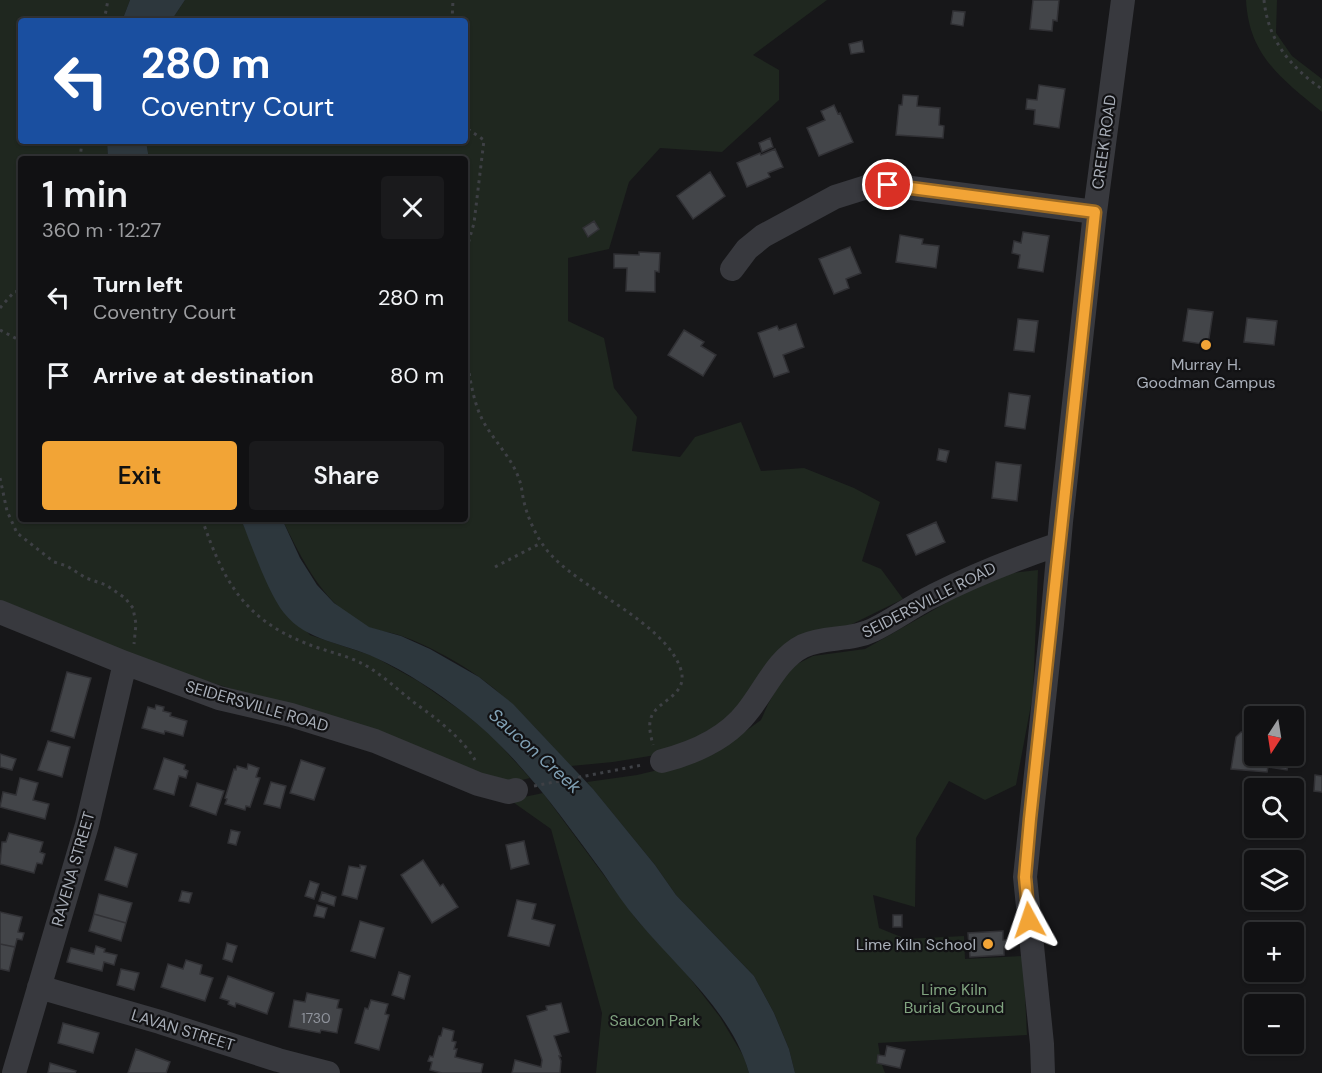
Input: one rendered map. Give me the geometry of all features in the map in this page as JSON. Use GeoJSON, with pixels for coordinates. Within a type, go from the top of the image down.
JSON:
{"type":"FeatureCollection","features":[{"type":"Feature","properties":{"kind":"street","name":"CREEK ROAD"},"geometry":{"type":"LineString","coordinates":[[1043,1073],[1025,877],[1095,212],[1123,0]]}},
{"type":"Feature","properties":{"kind":"street"},"geometry":{"type":"LineString","coordinates":[[732,269],[747,249],[764,236],[835,197],[870,186],[888,185],[1095,212]]}},
{"type":"Feature","properties":{"kind":"street","name":"SEIDERSVILLE ROAD"},"geometry":{"type":"LineString","coordinates":[[662,761],[705,746],[727,731],[746,714],[783,662],[803,646],[855,637],[874,630],[933,596],[993,567],[1059,544]]}},
{"type":"Feature","properties":{"kind":"street","name":"SEIDERSVILLE ROAD"},"geometry":{"type":"LineString","coordinates":[[0,612],[129,654],[219,698],[291,715],[375,741],[478,784],[508,792],[516,790]]}},
{"type":"Feature","properties":{"kind":"street","name":"RAVENA STREET"},"geometry":{"type":"LineString","coordinates":[[14,1073],[87,825],[129,654]]}},
{"type":"Feature","properties":{"kind":"street","name":"LAVAN STREET"},"geometry":{"type":"LineString","coordinates":[[39,987],[160,1022],[278,1060],[328,1073]]}},
{"type":"Feature","properties":{"kind":"path"},"geometry":{"type":"LineString","coordinates":[[105,18],[108,0]]}},
{"type":"Feature","properties":{"kind":"path"},"geometry":{"type":"LineString","coordinates":[[452,18],[453,0]]}},
{"type":"Feature","properties":{"kind":"path"},"geometry":{"type":"LineString","coordinates":[[1263,0],[1267,24],[1282,54],[1303,75],[1322,89]]}},
{"type":"Feature","properties":{"kind":"path"},"geometry":{"type":"LineString","coordinates":[[468,128],[484,140],[474,222],[468,243]]}},
{"type":"Feature","properties":{"kind":"path"},"geometry":{"type":"LineString","coordinates":[[0,308],[14,292],[18,291]]}},
{"type":"Feature","properties":{"kind":"path"},"geometry":{"type":"LineString","coordinates":[[0,330],[18,339]]}},
{"type":"Feature","properties":{"kind":"path"},"geometry":{"type":"LineString","coordinates":[[468,366],[475,402],[484,423],[497,440],[519,479],[525,504],[541,543],[563,567],[652,632],[668,648],[680,666],[682,676],[680,684],[668,701],[651,715],[652,743],[662,761]]}},
{"type":"Feature","properties":{"kind":"path"},"geometry":{"type":"LineString","coordinates":[[0,478],[7,512],[17,533],[54,562],[106,585],[125,598],[133,608],[136,624],[129,654]]}},
{"type":"Feature","properties":{"kind":"path"},"geometry":{"type":"LineString","coordinates":[[203,522],[223,574],[257,617],[280,633],[364,664],[388,680],[471,752],[477,765]]}},
{"type":"Feature","properties":{"kind":"path"},"geometry":{"type":"LineString","coordinates":[[495,567],[541,543]]}},
{"type":"Feature","properties":{"kind":"path"},"geometry":{"type":"LineString","coordinates":[[516,790],[633,767]]}},
{"type":"Feature","properties":{"kind":"green space"},"geometry":{"type":"Polygon","coordinates":[[[0,0],[130,0],[123,18],[18,18],[18,144],[107,144],[108,156],[18,156],[18,522],[242,522],[272,592],[310,635],[373,656],[418,681],[463,712],[492,736],[530,778],[514,782],[495,782],[376,733],[144,662],[0,603],[0,0]]]}},
{"type":"Feature","properties":{"kind":"green space"},"geometry":{"type":"Polygon","coordinates":[[[185,0],[827,0],[753,55],[779,70],[779,100],[722,152],[660,148],[629,182],[609,249],[568,258],[568,321],[604,338],[614,388],[637,417],[632,451],[680,457],[695,437],[741,422],[761,471],[804,468],[854,488],[880,502],[862,561],[881,569],[903,599],[834,633],[734,716],[668,753],[571,766],[516,708],[471,671],[419,643],[399,635],[376,630],[352,618],[339,607],[316,580],[284,522],[468,522],[468,156],[148,156],[146,144],[468,144],[468,18],[173,18],[185,0]]]}},
{"type":"Feature","properties":{"kind":"green space"},"geometry":{"type":"Polygon","coordinates":[[[1246,0],[1277,0],[1276,33],[1292,56],[1322,79],[1322,112],[1270,65],[1261,51],[1248,20],[1246,0]]]}},
{"type":"Feature","properties":{"kind":"green space","name":"Lime Kiln Burial Ground"},"geometry":{"type":"Polygon","coordinates":[[[1038,570],[1033,694],[1016,785],[985,800],[949,781],[916,838],[915,907],[873,895],[879,928],[906,939],[964,936],[965,959],[1023,956],[1027,1035],[878,1043],[885,1073],[795,1073],[789,1049],[774,1013],[754,976],[676,895],[655,865],[587,782],[637,775],[714,754],[761,720],[789,668],[813,656],[865,649],[995,575],[1038,570]]]}},
{"type":"Feature","properties":{"kind":"green space","name":"Saucon Park"},"geometry":{"type":"Polygon","coordinates":[[[543,793],[637,920],[682,968],[720,1017],[744,1057],[749,1073],[596,1073],[602,1013],[551,829],[510,800],[543,793]]]}},
{"type":"Feature","properties":{"kind":"water"},"geometry":{"type":"Polygon","coordinates":[[[130,0],[185,0],[173,18],[123,18],[130,0]]]}},
{"type":"Feature","properties":{"kind":"water"},"geometry":{"type":"Polygon","coordinates":[[[107,144],[146,144],[148,156],[108,156],[107,144]]]}},
{"type":"Feature","properties":{"kind":"water","name":"Saucon Creek"},"geometry":{"type":"Polygon","coordinates":[[[242,522],[283,522],[300,558],[317,585],[334,603],[369,627],[401,636],[430,649],[479,677],[513,704],[593,789],[655,865],[676,895],[754,976],[774,1013],[789,1049],[795,1073],[749,1073],[741,1051],[717,1010],[633,915],[539,788],[484,730],[422,683],[399,670],[364,653],[315,636],[293,623],[278,604],[260,568],[242,522]]]}},
{"type":"Feature","properties":{"kind":"building"},"geometry":{"type":"Polygon","coordinates":[[[1033,0],[1059,0],[1057,21],[1053,20],[1052,31],[1030,29],[1033,0]]]}},
{"type":"Feature","properties":{"kind":"building"},"geometry":{"type":"Polygon","coordinates":[[[953,11],[965,12],[963,26],[951,24],[953,11]]]}},
{"type":"Feature","properties":{"kind":"building"},"geometry":{"type":"Polygon","coordinates":[[[862,41],[864,52],[851,54],[849,44],[862,41]]]}},
{"type":"Feature","properties":{"kind":"building"},"geometry":{"type":"Polygon","coordinates":[[[1039,85],[1065,89],[1059,128],[1034,124],[1035,110],[1026,109],[1027,99],[1037,100],[1039,85]]]}},
{"type":"Feature","properties":{"kind":"building"},"geometry":{"type":"Polygon","coordinates":[[[903,95],[918,96],[917,106],[940,108],[939,125],[944,126],[943,138],[896,135],[899,105],[902,105],[903,95]]]}},
{"type":"Feature","properties":{"kind":"building"},"geometry":{"type":"Polygon","coordinates":[[[834,105],[853,142],[819,156],[807,128],[825,120],[821,111],[834,105]]]}},
{"type":"Feature","properties":{"kind":"building"},"geometry":{"type":"Polygon","coordinates":[[[770,138],[773,147],[762,152],[759,143],[770,138]]]}},
{"type":"Feature","properties":{"kind":"building"},"geometry":{"type":"Polygon","coordinates":[[[775,149],[783,167],[768,173],[770,177],[747,187],[737,163],[775,149]]]}},
{"type":"Feature","properties":{"kind":"building"},"geometry":{"type":"Polygon","coordinates":[[[710,172],[725,196],[693,219],[677,196],[710,172]]]}},
{"type":"Feature","properties":{"kind":"building"},"geometry":{"type":"Polygon","coordinates":[[[594,221],[599,229],[588,237],[583,228],[594,221]]]}},
{"type":"Feature","properties":{"kind":"building"},"geometry":{"type":"Polygon","coordinates":[[[1023,232],[1049,236],[1043,272],[1018,268],[1020,255],[1012,253],[1014,241],[1021,243],[1023,232]]]}},
{"type":"Feature","properties":{"kind":"building"},"geometry":{"type":"Polygon","coordinates":[[[900,235],[923,239],[922,244],[939,246],[936,268],[896,262],[900,235]]]}},
{"type":"Feature","properties":{"kind":"building"},"geometry":{"type":"Polygon","coordinates":[[[850,247],[861,273],[846,279],[849,288],[834,294],[819,259],[850,247]]]}},
{"type":"Feature","properties":{"kind":"building"},"geometry":{"type":"Polygon","coordinates":[[[639,252],[660,253],[659,272],[655,271],[655,292],[626,291],[627,268],[614,268],[614,254],[639,255],[639,252]]]}},
{"type":"Feature","properties":{"kind":"building"},"geometry":{"type":"Polygon","coordinates":[[[1188,309],[1213,312],[1208,345],[1183,341],[1188,309]]]}},
{"type":"Feature","properties":{"kind":"building"},"geometry":{"type":"Polygon","coordinates":[[[1247,318],[1277,321],[1274,345],[1244,342],[1247,318]]]}},
{"type":"Feature","properties":{"kind":"building"},"geometry":{"type":"Polygon","coordinates":[[[1018,319],[1038,321],[1034,352],[1014,350],[1018,319]]]}},
{"type":"Feature","properties":{"kind":"building"},"geometry":{"type":"Polygon","coordinates":[[[796,324],[804,347],[783,355],[789,372],[774,377],[758,333],[777,326],[779,330],[796,324]]]}},
{"type":"Feature","properties":{"kind":"building"},"geometry":{"type":"Polygon","coordinates":[[[684,330],[704,342],[701,346],[716,355],[703,376],[668,355],[684,330]]]}},
{"type":"Feature","properties":{"kind":"building"},"geometry":{"type":"Polygon","coordinates":[[[1009,393],[1030,396],[1025,429],[1005,426],[1009,393]]]}},
{"type":"Feature","properties":{"kind":"building"},"geometry":{"type":"Polygon","coordinates":[[[939,449],[949,451],[946,462],[937,460],[939,449]]]}},
{"type":"Feature","properties":{"kind":"building"},"geometry":{"type":"Polygon","coordinates":[[[996,462],[1021,465],[1017,501],[992,498],[996,462]]]}},
{"type":"Feature","properties":{"kind":"building"},"geometry":{"type":"Polygon","coordinates":[[[936,522],[945,542],[916,555],[907,535],[936,522]]]}},
{"type":"Feature","properties":{"kind":"building"},"geometry":{"type":"Polygon","coordinates":[[[67,672],[91,678],[74,738],[51,731],[67,672]]]}},
{"type":"Feature","properties":{"kind":"building"},"geometry":{"type":"Polygon","coordinates":[[[156,705],[164,707],[163,711],[171,713],[170,716],[187,721],[183,736],[142,728],[148,707],[155,709],[156,705]]]}},
{"type":"Feature","properties":{"kind":"building"},"geometry":{"type":"Polygon","coordinates":[[[1241,732],[1244,732],[1244,766],[1288,766],[1287,770],[1268,767],[1267,772],[1231,769],[1236,737],[1241,732]]]}},
{"type":"Feature","properties":{"kind":"building"},"geometry":{"type":"Polygon","coordinates":[[[48,741],[70,747],[62,777],[38,770],[48,741]]]}},
{"type":"Feature","properties":{"kind":"building"},"geometry":{"type":"Polygon","coordinates":[[[0,754],[16,759],[12,770],[0,767],[0,754]]]}},
{"type":"Feature","properties":{"kind":"building"},"geometry":{"type":"Polygon","coordinates":[[[164,758],[185,765],[184,769],[188,771],[186,778],[179,776],[174,795],[154,789],[164,758]]]}},
{"type":"Feature","properties":{"kind":"building"},"geometry":{"type":"Polygon","coordinates":[[[301,760],[325,768],[314,800],[290,793],[301,760]]]}},
{"type":"Feature","properties":{"kind":"building"},"geometry":{"type":"Polygon","coordinates":[[[248,764],[259,768],[256,777],[260,778],[250,807],[246,806],[245,810],[225,804],[234,769],[236,770],[237,766],[247,769],[248,764]]]}},
{"type":"Feature","properties":{"kind":"building"},"geometry":{"type":"Polygon","coordinates":[[[1315,775],[1322,776],[1322,792],[1314,791],[1315,775]]]}},
{"type":"Feature","properties":{"kind":"building"},"geometry":{"type":"Polygon","coordinates":[[[20,778],[38,783],[33,800],[49,804],[45,819],[0,807],[3,792],[16,795],[20,778]]]}},
{"type":"Feature","properties":{"kind":"building"},"geometry":{"type":"Polygon","coordinates":[[[271,782],[286,786],[280,808],[264,804],[271,782]]]}},
{"type":"Feature","properties":{"kind":"building"},"geometry":{"type":"Polygon","coordinates":[[[197,783],[224,791],[216,815],[190,806],[197,783]]]}},
{"type":"Feature","properties":{"kind":"building"},"geometry":{"type":"Polygon","coordinates":[[[231,830],[240,832],[236,845],[228,843],[231,830]]]}},
{"type":"Feature","properties":{"kind":"building"},"geometry":{"type":"Polygon","coordinates":[[[9,833],[43,842],[40,852],[45,854],[42,864],[37,863],[34,873],[0,864],[2,842],[6,842],[9,833]]]}},
{"type":"Feature","properties":{"kind":"building"},"geometry":{"type":"Polygon","coordinates":[[[524,841],[529,864],[511,869],[506,845],[524,841]]]}},
{"type":"Feature","properties":{"kind":"building"},"geometry":{"type":"Polygon","coordinates":[[[115,847],[137,854],[127,887],[105,880],[115,847]]]}},
{"type":"Feature","properties":{"kind":"building"},"geometry":{"type":"Polygon","coordinates":[[[423,860],[440,886],[443,884],[458,907],[432,923],[401,875],[423,860]]]}},
{"type":"Feature","properties":{"kind":"building"},"geometry":{"type":"Polygon","coordinates":[[[360,865],[366,866],[357,899],[342,895],[349,866],[360,868],[360,865]]]}},
{"type":"Feature","properties":{"kind":"building"},"geometry":{"type":"Polygon","coordinates":[[[310,881],[319,884],[314,899],[305,896],[310,881]]]}},
{"type":"Feature","properties":{"kind":"building"},"geometry":{"type":"Polygon","coordinates":[[[182,891],[192,893],[189,903],[179,901],[182,891]]]}},
{"type":"Feature","properties":{"kind":"building"},"geometry":{"type":"Polygon","coordinates":[[[322,892],[336,897],[334,906],[319,901],[322,892]]]}},
{"type":"Feature","properties":{"kind":"building"},"geometry":{"type":"Polygon","coordinates":[[[99,894],[132,903],[126,923],[94,914],[99,894]]]}},
{"type":"Feature","properties":{"kind":"building"},"geometry":{"type":"Polygon","coordinates":[[[517,900],[536,904],[532,919],[555,925],[549,946],[508,936],[517,900]]]}},
{"type":"Feature","properties":{"kind":"building"},"geometry":{"type":"Polygon","coordinates":[[[317,905],[327,908],[324,918],[314,916],[317,905]]]}},
{"type":"Feature","properties":{"kind":"building"},"geometry":{"type":"Polygon","coordinates":[[[0,912],[22,917],[18,932],[24,933],[22,940],[17,939],[15,947],[0,944],[0,912]]]}},
{"type":"Feature","properties":{"kind":"building"},"geometry":{"type":"Polygon","coordinates":[[[94,914],[126,923],[121,941],[89,931],[94,914]]]}},
{"type":"Feature","properties":{"kind":"building"},"geometry":{"type":"Polygon","coordinates":[[[893,915],[902,915],[902,927],[893,927],[893,915]]]}},
{"type":"Feature","properties":{"kind":"building"},"geometry":{"type":"Polygon","coordinates":[[[360,921],[384,928],[375,958],[351,951],[360,921]]]}},
{"type":"Feature","properties":{"kind":"building","name":"Lime Kiln School"},"geometry":{"type":"Polygon","coordinates":[[[1003,931],[1003,940],[1007,940],[1004,955],[970,957],[968,933],[1003,931]]]}},
{"type":"Feature","properties":{"kind":"building"},"geometry":{"type":"Polygon","coordinates":[[[227,943],[237,946],[232,962],[223,959],[227,943]]]}},
{"type":"Feature","properties":{"kind":"building"},"geometry":{"type":"Polygon","coordinates":[[[0,944],[15,947],[9,971],[0,969],[0,944]]]}},
{"type":"Feature","properties":{"kind":"building"},"geometry":{"type":"Polygon","coordinates":[[[96,946],[105,949],[104,952],[117,955],[114,965],[104,962],[102,971],[67,962],[71,948],[94,954],[96,946]]]}},
{"type":"Feature","properties":{"kind":"building"},"geometry":{"type":"Polygon","coordinates":[[[186,960],[202,965],[200,974],[213,978],[205,1001],[161,987],[168,964],[183,969],[186,960]]]}},
{"type":"Feature","properties":{"kind":"building"},"geometry":{"type":"Polygon","coordinates":[[[121,969],[139,973],[134,990],[117,985],[121,969]]]}},
{"type":"Feature","properties":{"kind":"building"},"geometry":{"type":"Polygon","coordinates":[[[399,972],[410,976],[404,999],[392,995],[399,972]]]}},
{"type":"Feature","properties":{"kind":"building"},"geometry":{"type":"Polygon","coordinates":[[[228,976],[274,993],[267,1014],[236,1003],[235,1007],[228,1004],[229,1001],[220,998],[228,976]]]}},
{"type":"Feature","properties":{"kind":"building"},"geometry":{"type":"Polygon","coordinates":[[[307,993],[339,1000],[337,1008],[342,1009],[337,1033],[321,1030],[320,1033],[289,1027],[294,1000],[305,1002],[307,993]]]}},
{"type":"Feature","properties":{"kind":"building"},"geometry":{"type":"Polygon","coordinates":[[[371,1000],[388,1004],[385,1014],[389,1015],[379,1050],[355,1043],[365,1008],[368,1009],[371,1000]]]}},
{"type":"Feature","properties":{"kind":"building"},"geometry":{"type":"Polygon","coordinates":[[[561,1003],[569,1032],[554,1036],[561,1056],[559,1056],[560,1073],[512,1073],[515,1060],[541,1067],[542,1060],[527,1016],[547,1010],[546,1006],[561,1003]]]}},
{"type":"Feature","properties":{"kind":"building"},"geometry":{"type":"Polygon","coordinates":[[[63,1023],[99,1033],[93,1053],[58,1043],[63,1023]]]}},
{"type":"Feature","properties":{"kind":"building"},"geometry":{"type":"Polygon","coordinates":[[[443,1028],[454,1031],[452,1041],[456,1042],[455,1057],[483,1064],[481,1073],[442,1073],[430,1070],[432,1062],[428,1061],[430,1056],[433,1057],[443,1028]]]}},
{"type":"Feature","properties":{"kind":"building"},"geometry":{"type":"Polygon","coordinates":[[[887,1046],[905,1050],[900,1068],[877,1063],[878,1055],[885,1056],[887,1046]]]}},
{"type":"Feature","properties":{"kind":"building"},"geometry":{"type":"Polygon","coordinates":[[[136,1049],[170,1062],[166,1073],[128,1073],[136,1049]]]}},
{"type":"Feature","properties":{"kind":"building"},"geometry":{"type":"Polygon","coordinates":[[[50,1063],[76,1071],[75,1073],[48,1073],[50,1063]]]}},
{"type":"Feature","properties":{"kind":"place","name":"Murray H. Goodman Campus"},"geometry":{"type":"Point","coordinates":[1206,345]}},
{"type":"Feature","properties":{"kind":"place","name":"Lime Kiln School"},"geometry":{"type":"Point","coordinates":[988,944]}},
{"type":"Feature","properties":{"kind":"route"},"geometry":{"type":"LineString","coordinates":[[888,185],[1095,212],[1030,819],[1025,877],[1029,920]]}}]}
